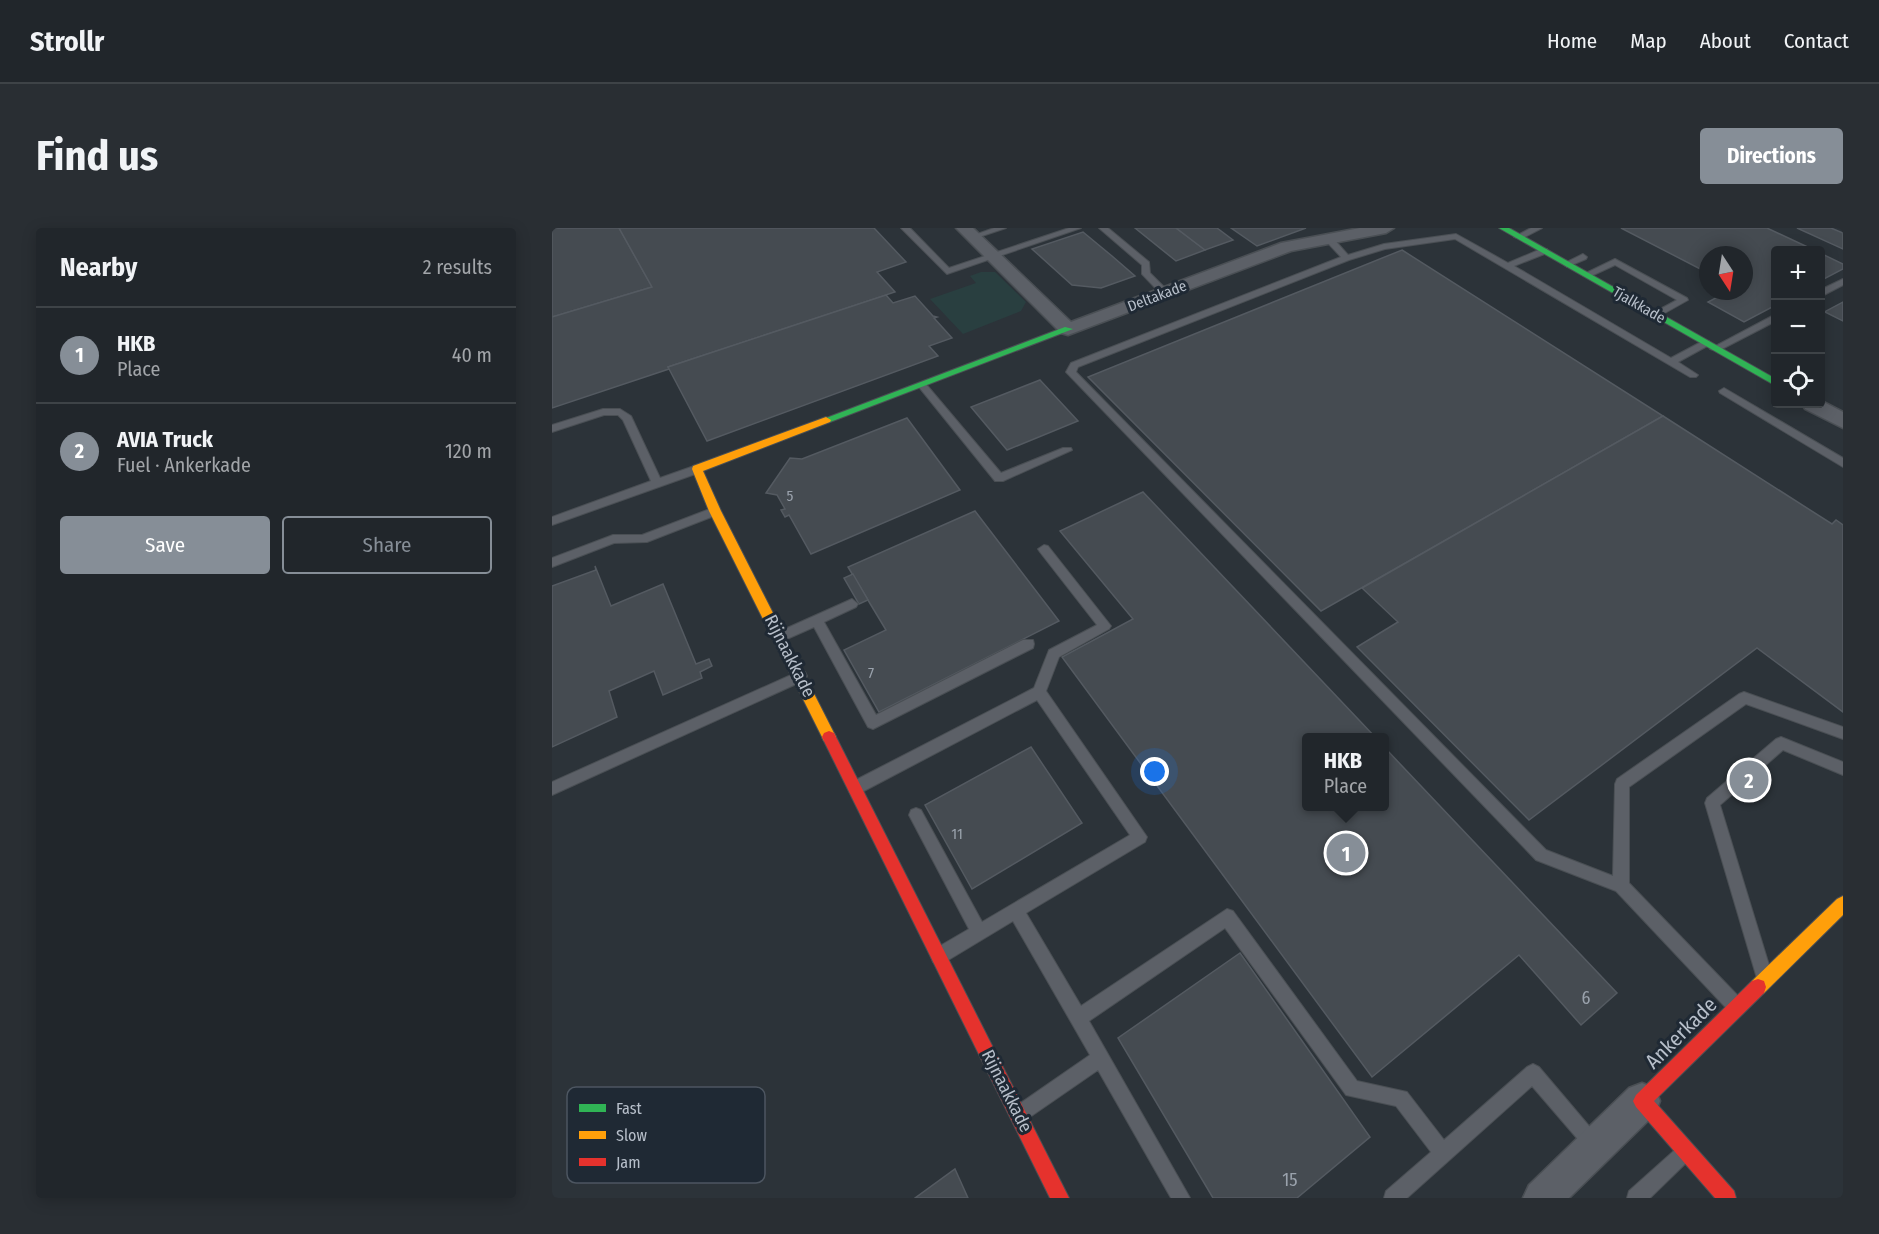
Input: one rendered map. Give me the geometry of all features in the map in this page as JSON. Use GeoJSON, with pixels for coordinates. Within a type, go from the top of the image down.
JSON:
{"type":"FeatureCollection","features":[{"type":"Feature","properties":{"kind":"street","name":"Deltakade"},"geometry":{"type":"LineString","coordinates":[[1068,329],[1287,247],[1386,228]]}},
{"type":"Feature","properties":{"kind":"street","name":"Tjalkkade"},"geometry":{"type":"LineString","coordinates":[[1503,228],[1771,380]]}},
{"type":"Feature","properties":{"kind":"street"},"geometry":{"type":"LineString","coordinates":[[697,469],[1068,329],[969,232]]}},
{"type":"Feature","properties":{"kind":"street"},"geometry":{"type":"LineString","coordinates":[[1819,408],[1843,421]]}},
{"type":"Feature","properties":{"kind":"street","name":"Rijnaakkade"},"geometry":{"type":"LineString","coordinates":[[697,469],[1019,1115],[1055,1196]]}},
{"type":"Feature","properties":{"kind":"street","name":"Ankerkade"},"geometry":{"type":"LineString","coordinates":[[1641,1101],[1843,904]]}},
{"type":"Feature","properties":{"kind":"street"},"geometry":{"type":"LineString","coordinates":[[1542,1198],[1641,1101],[1727,1198]]}},
{"type":"Feature","properties":{"kind":"lane"},"geometry":{"type":"LineString","coordinates":[[905,228],[947,271],[1077,228]]}},
{"type":"Feature","properties":{"kind":"lane"},"geometry":{"type":"LineString","coordinates":[[969,232],[1002,228]]}},
{"type":"Feature","properties":{"kind":"lane"},"geometry":{"type":"LineString","coordinates":[[1103,228],[1146,264],[1146,274],[1165,293]]}},
{"type":"Feature","properties":{"kind":"lane"},"geometry":{"type":"LineString","coordinates":[[1518,237],[1538,228]]}},
{"type":"Feature","properties":{"kind":"lane"},"geometry":{"type":"LineString","coordinates":[[1693,375],[1456,236],[1384,248],[1346,258],[1074,365],[1071,372],[1541,855],[1621,886],[1737,1008]]}},
{"type":"Feature","properties":{"kind":"lane"},"geometry":{"type":"LineString","coordinates":[[1329,239],[1346,258]]}},
{"type":"Feature","properties":{"kind":"lane"},"geometry":{"type":"LineString","coordinates":[[1507,266],[1544,251]]}},
{"type":"Feature","properties":{"kind":"lane"},"geometry":{"type":"LineString","coordinates":[[1567,264],[1583,257]]}},
{"type":"Feature","properties":{"kind":"lane"},"geometry":{"type":"LineString","coordinates":[[1586,275],[1615,262],[1684,300],[1656,315]]}},
{"type":"Feature","properties":{"kind":"lane"},"geometry":{"type":"LineString","coordinates":[[1825,292],[1843,282]]}},
{"type":"Feature","properties":{"kind":"lane"},"geometry":{"type":"LineString","coordinates":[[1670,362],[1771,320]]}},
{"type":"Feature","properties":{"kind":"lane"},"geometry":{"type":"LineString","coordinates":[[922,385],[999,478],[1067,450]]}},
{"type":"Feature","properties":{"kind":"lane"},"geometry":{"type":"LineString","coordinates":[[1724,392],[1843,463]]}},
{"type":"Feature","properties":{"kind":"lane"},"geometry":{"type":"LineString","coordinates":[[557,427],[603,412],[621,412],[627,418],[657,483]]}},
{"type":"Feature","properties":{"kind":"lane"},"geometry":{"type":"LineString","coordinates":[[552,521],[697,469]]}},
{"type":"Feature","properties":{"kind":"lane"},"geometry":{"type":"LineString","coordinates":[[552,563],[613,539],[643,538],[716,511]]}},
{"type":"Feature","properties":{"kind":"lane"},"geometry":{"type":"LineString","coordinates":[[855,788],[1040,692],[1054,654],[1105,626],[1044,549]]}},
{"type":"Feature","properties":{"kind":"lane"},"geometry":{"type":"LineString","coordinates":[[780,637],[852,604]]}},
{"type":"Feature","properties":{"kind":"lane"},"geometry":{"type":"LineString","coordinates":[[817,620],[873,723],[1028,644]]}},
{"type":"Feature","properties":{"kind":"lane"},"geometry":{"type":"LineString","coordinates":[[552,789],[800,676]]}},
{"type":"Feature","properties":{"kind":"lane"},"geometry":{"type":"LineString","coordinates":[[939,956],[1140,837],[1040,692]]}},
{"type":"Feature","properties":{"kind":"lane"},"geometry":{"type":"LineString","coordinates":[[1621,886],[1622,784],[1744,699],[1843,734]]}},
{"type":"Feature","properties":{"kind":"lane"},"geometry":{"type":"LineString","coordinates":[[1765,980],[1712,803],[1780,743],[1843,769]]}},
{"type":"Feature","properties":{"kind":"lane"},"geometry":{"type":"LineString","coordinates":[[916,815],[979,932]]}},
{"type":"Feature","properties":{"kind":"lane"},"geometry":{"type":"LineString","coordinates":[[1016,910],[1181,1198]]}},
{"type":"Feature","properties":{"kind":"lane"},"geometry":{"type":"LineString","coordinates":[[1078,1018],[1227,917],[1352,1089],[1401,1098],[1443,1154]]}},
{"type":"Feature","properties":{"kind":"lane"},"geometry":{"type":"LineString","coordinates":[[1019,1115],[1101,1058]]}},
{"type":"Feature","properties":{"kind":"lane"},"geometry":{"type":"LineString","coordinates":[[1393,1198],[1533,1073],[1595,1146]]}},
{"type":"Feature","properties":{"kind":"lane"},"geometry":{"type":"LineString","coordinates":[[1636,1198],[1686,1152]]}},
{"type":"Feature","properties":{"kind":"green space"},"geometry":{"type":"Polygon","coordinates":[[[981,272],[995,272],[1026,302],[1021,311],[963,334],[930,299],[976,283],[970,276],[981,272]]]}},
{"type":"Feature","properties":{"kind":"building"},"geometry":{"type":"Polygon","coordinates":[[[552,228],[619,228],[652,287],[552,317],[552,228]]]}},
{"type":"Feature","properties":{"kind":"building"},"geometry":{"type":"Polygon","coordinates":[[[619,228],[874,228],[906,262],[877,272],[895,292],[552,408],[552,317],[652,287],[619,228]]]}},
{"type":"Feature","properties":{"kind":"building"},"geometry":{"type":"Polygon","coordinates":[[[1135,228],[1176,228],[1205,250],[1176,261],[1135,228]]]}},
{"type":"Feature","properties":{"kind":"building"},"geometry":{"type":"Polygon","coordinates":[[[1176,228],[1217,228],[1233,240],[1205,250],[1176,228]]]}},
{"type":"Feature","properties":{"kind":"building"},"geometry":{"type":"Polygon","coordinates":[[[1231,228],[1306,228],[1257,246],[1231,228]]]}},
{"type":"Feature","properties":{"kind":"building"},"geometry":{"type":"Polygon","coordinates":[[[1621,228],[1767,228],[1805,246],[1771,246],[1771,308],[1744,322],[1708,302],[1712,300],[1753,300],[1753,246],[1699,246],[1699,268],[1621,228]]]}},
{"type":"Feature","properties":{"kind":"building"},"geometry":{"type":"Polygon","coordinates":[[[1797,228],[1831,228],[1843,233],[1843,249],[1797,228]]]}},
{"type":"Feature","properties":{"kind":"building"},"geometry":{"type":"Polygon","coordinates":[[[1083,232],[1135,276],[1101,288],[1072,285],[1032,249],[1083,232]]]}},
{"type":"Feature","properties":{"kind":"building"},"geometry":{"type":"Polygon","coordinates":[[[1402,250],[1663,416],[1321,611],[1088,377],[1402,250]]]}},
{"type":"Feature","properties":{"kind":"building"},"geometry":{"type":"Polygon","coordinates":[[[1825,255],[1843,264],[1843,269],[1825,278],[1825,255]]]}},
{"type":"Feature","properties":{"kind":"building"},"geometry":{"type":"Polygon","coordinates":[[[886,295],[893,303],[915,296],[933,316],[937,317],[934,318],[952,338],[929,346],[938,356],[707,441],[668,367],[886,295]]]}},
{"type":"Feature","properties":{"kind":"building"},"geometry":{"type":"Polygon","coordinates":[[[1843,302],[1843,321],[1825,312],[1843,302]]]}},
{"type":"Feature","properties":{"kind":"building"},"geometry":{"type":"Polygon","coordinates":[[[1040,380],[1078,421],[1007,450],[971,407],[1040,380]]]}},
{"type":"Feature","properties":{"kind":"building"},"geometry":{"type":"Polygon","coordinates":[[[1663,416],[1832,524],[1836,520],[1843,525],[1843,712],[1757,648],[1529,820],[1357,647],[1398,622],[1362,588],[1663,416]]]}},
{"type":"Feature","properties":{"kind":"building"},"geometry":{"type":"Polygon","coordinates":[[[907,418],[960,490],[811,554],[789,515],[785,517],[781,510],[785,509],[777,495],[766,493],[790,458],[802,459],[907,418]]]}},
{"type":"Feature","properties":{"kind":"building"},"geometry":{"type":"Polygon","coordinates":[[[1143,492],[1371,733],[1302,733],[1302,811],[1389,811],[1389,752],[1617,993],[1581,1025],[1519,955],[1372,1077],[1062,657],[1133,619],[1060,531],[1143,492]]]}},
{"type":"Feature","properties":{"kind":"building"},"geometry":{"type":"Polygon","coordinates":[[[975,511],[1059,621],[879,712],[844,650],[886,630],[848,567],[975,511]]]}},
{"type":"Feature","properties":{"kind":"building"},"geometry":{"type":"Polygon","coordinates":[[[595,566],[611,606],[663,584],[696,664],[709,659],[712,666],[700,672],[702,678],[663,695],[654,671],[609,691],[617,717],[552,747],[552,586],[596,570],[595,566]]]}},
{"type":"Feature","properties":{"kind":"building"},"geometry":{"type":"Polygon","coordinates":[[[853,574],[868,600],[859,604],[844,578],[853,574]]]}},
{"type":"Feature","properties":{"kind":"building"},"geometry":{"type":"Polygon","coordinates":[[[1031,747],[1082,823],[972,889],[925,805],[1031,747]]]}},
{"type":"Feature","properties":{"kind":"building"},"geometry":{"type":"Polygon","coordinates":[[[1240,953],[1370,1137],[1297,1198],[1213,1198],[1118,1038],[1240,953]]]}},
{"type":"Feature","properties":{"kind":"building"},"geometry":{"type":"Polygon","coordinates":[[[955,1169],[968,1198],[915,1198],[955,1169]]]}},
{"type":"Feature","properties":{"kind":"traffic: fast"},"geometry":{"type":"LineString","coordinates":[[1503,228],[1771,380]]}},
{"type":"Feature","properties":{"kind":"traffic: fast"},"geometry":{"type":"LineString","coordinates":[[826,420],[1068,329]]}},
{"type":"Feature","properties":{"kind":"traffic: slow"},"geometry":{"type":"LineString","coordinates":[[826,420],[697,469],[715,511],[829,737]]}},
{"type":"Feature","properties":{"kind":"traffic: slow"},"geometry":{"type":"LineString","coordinates":[[1758,987],[1843,904]]}},
{"type":"Feature","properties":{"kind":"traffic: jam"},"geometry":{"type":"LineString","coordinates":[[829,737],[1060,1198]]}},
{"type":"Feature","properties":{"kind":"traffic: jam"},"geometry":{"type":"LineString","coordinates":[[1727,1198],[1642,1101],[1758,987]]}},
{"type":"Feature","properties":{"kind":"place","name":"AVIA Truck"},"geometry":{"type":"Point","coordinates":[1749,780]}},
{"type":"Feature","properties":{"kind":"place","name":"HKB"},"geometry":{"type":"Point","coordinates":[1346,853]}}]}
